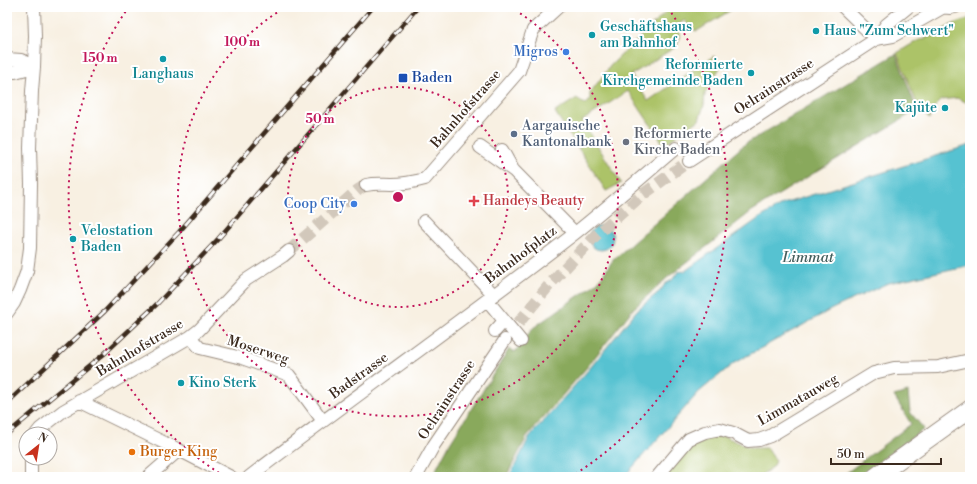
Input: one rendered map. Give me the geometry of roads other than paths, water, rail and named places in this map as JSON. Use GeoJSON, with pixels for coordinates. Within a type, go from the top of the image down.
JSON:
{"type":"FeatureCollection","features":[{"type":"Feature","properties":{"kind":"main road"},"geometry":{"type":"LineString","coordinates":[[875,477],[970,409]]}},
{"type":"Feature","properties":{"kind":"street"},"geometry":{"type":"LineString","coordinates":[[7,313],[14,303],[27,271],[30,248],[31,112],[35,36],[34,7]]}},
{"type":"Feature","properties":{"kind":"street","name":"Bahnhofstrasse"},"geometry":{"type":"LineString","coordinates":[[366,185],[376,183],[409,183],[425,179],[519,71],[533,30],[558,7]]}},
{"type":"Feature","properties":{"kind":"street"},"geometry":{"type":"LineString","coordinates":[[842,7],[876,39]]}},
{"type":"Feature","properties":{"kind":"street","name":"Oelrainstrasse"},"geometry":{"type":"LineString","coordinates":[[689,161],[876,39],[886,25],[908,7]]}},
{"type":"Feature","properties":{"kind":"street"},"geometry":{"type":"LineString","coordinates":[[941,7],[955,7]]}},
{"type":"Feature","properties":{"kind":"street","name":"Oelrainstrasse"},"geometry":{"type":"LineString","coordinates":[[876,39],[893,36],[941,7]]}},
{"type":"Feature","properties":{"kind":"street"},"geometry":{"type":"LineString","coordinates":[[7,59],[21,60],[34,67]]}},
{"type":"Feature","properties":{"kind":"street"},"geometry":{"type":"LineString","coordinates":[[7,72],[15,72],[34,67]]}},
{"type":"Feature","properties":{"kind":"street","name":"Bahnhofplatz"},"geometry":{"type":"LineString","coordinates":[[480,146],[514,171],[575,233]]}},
{"type":"Feature","properties":{"kind":"street","name":"Bahnhofplatz"},"geometry":{"type":"LineString","coordinates":[[521,341],[504,321],[490,298],[575,233],[676,148]]}},
{"type":"Feature","properties":{"kind":"street","name":"Bahnhofplatz"},"geometry":{"type":"LineString","coordinates":[[502,150],[514,171]]}},
{"type":"Feature","properties":{"kind":"street"},"geometry":{"type":"LineString","coordinates":[[424,221],[490,298]]}},
{"type":"Feature","properties":{"kind":"street","name":"Bahnhofstrasse"},"geometry":{"type":"LineString","coordinates":[[44,426],[57,415],[79,401],[190,337],[199,330],[246,280],[289,251]]}},
{"type":"Feature","properties":{"kind":"street","name":"Badstrasse"},"geometry":{"type":"LineString","coordinates":[[249,477],[323,420],[443,334],[490,298]]}},
{"type":"Feature","properties":{"kind":"street"},"geometry":{"type":"LineString","coordinates":[[495,331],[504,321]]}},
{"type":"Feature","properties":{"kind":"street","name":"Moserweg"},"geometry":{"type":"LineString","coordinates":[[190,337],[200,348],[242,358],[289,375],[323,420]]}},
{"type":"Feature","properties":{"kind":"street","name":"Oelrainstrasse"},"geometry":{"type":"LineString","coordinates":[[416,477],[434,445],[505,340]]}},
{"type":"Feature","properties":{"kind":"street","name":"Limmatauweg"},"geometry":{"type":"LineString","coordinates":[[657,477],[689,439],[705,432],[720,429],[733,433],[748,441],[759,440],[770,436],[874,373],[894,368],[938,366],[970,360]]}},
{"type":"Feature","properties":{"kind":"street"},"geometry":{"type":"LineString","coordinates":[[79,401],[230,477]]}},
{"type":"Feature","properties":{"kind":"street"},"geometry":{"type":"LineString","coordinates":[[148,477],[179,450]]}},
{"type":"Feature","properties":{"kind":"street"},"geometry":{"type":"LineString","coordinates":[[31,466],[31,477]]}},
{"type":"Feature","properties":{"kind":"water","name":"Limmat"},"geometry":{"type":"Polygon","coordinates":[[[970,145],[970,265],[888,283],[832,309],[734,363],[699,392],[624,477],[509,477],[530,436],[590,368],[637,310],[660,291],[665,284],[672,280],[678,272],[685,271],[758,219],[783,204],[970,145]]]}},
{"type":"Feature","properties":{"kind":"water"},"geometry":{"type":"Polygon","coordinates":[[[601,226],[606,227],[612,233],[612,243],[606,249],[601,250],[596,249],[590,243],[589,238],[590,233],[596,227],[601,226]]]}},
{"type":"Feature","properties":{"kind":"tunnel"},"geometry":{"type":"LineString","coordinates":[[507,337],[550,284],[595,236],[642,195],[689,161]]}},
{"type":"Feature","properties":{"kind":"tunnel"},"geometry":{"type":"LineString","coordinates":[[289,251],[358,190],[366,185]]}},
{"type":"Feature","properties":{"kind":"railway"},"geometry":{"type":"LineString","coordinates":[[7,403],[105,311],[179,232],[373,7]]}},
{"type":"Feature","properties":{"kind":"railway"},"geometry":{"type":"LineString","coordinates":[[7,434],[104,354],[157,304],[218,239],[418,7]]}},
{"type":"Feature","properties":{"kind":"place","name":"Haus \"Zum Schwert\""},"geometry":{"type":"Point","coordinates":[816,31]}},
{"type":"Feature","properties":{"kind":"place","name":"Geschäftshaus am Bahnhof"},"geometry":{"type":"Point","coordinates":[592,35]}},
{"type":"Feature","properties":{"kind":"place","name":"Migros"},"geometry":{"type":"Point","coordinates":[566,52]}},
{"type":"Feature","properties":{"kind":"place","name":"Langhaus"},"geometry":{"type":"Point","coordinates":[163,59]}},
{"type":"Feature","properties":{"kind":"place","name":"Reformierte Kirchgemeinde Baden"},"geometry":{"type":"Point","coordinates":[751,73]}},
{"type":"Feature","properties":{"kind":"place","name":"Baden"},"geometry":{"type":"Point","coordinates":[403,78]}},
{"type":"Feature","properties":{"kind":"place","name":"Kajüte"},"geometry":{"type":"Point","coordinates":[945,108]}},
{"type":"Feature","properties":{"kind":"place","name":"Aargauische Kantonalbank"},"geometry":{"type":"Point","coordinates":[514,134]}},
{"type":"Feature","properties":{"kind":"place","name":"Reformierte Kirche Baden"},"geometry":{"type":"Point","coordinates":[626,142]}},
{"type":"Feature","properties":{"kind":"place","name":"Handeys Beauty"},"geometry":{"type":"Point","coordinates":[474,201]}},
{"type":"Feature","properties":{"kind":"place","name":"Coop City"},"geometry":{"type":"Point","coordinates":[354,204]}},
{"type":"Feature","properties":{"kind":"place","name":"Velostation Baden"},"geometry":{"type":"Point","coordinates":[73,239]}},
{"type":"Feature","properties":{"kind":"place","name":"Kino Sterk"},"geometry":{"type":"Point","coordinates":[181,383]}},
{"type":"Feature","properties":{"kind":"place","name":"Burger King"},"geometry":{"type":"Point","coordinates":[132,452]}}]}
